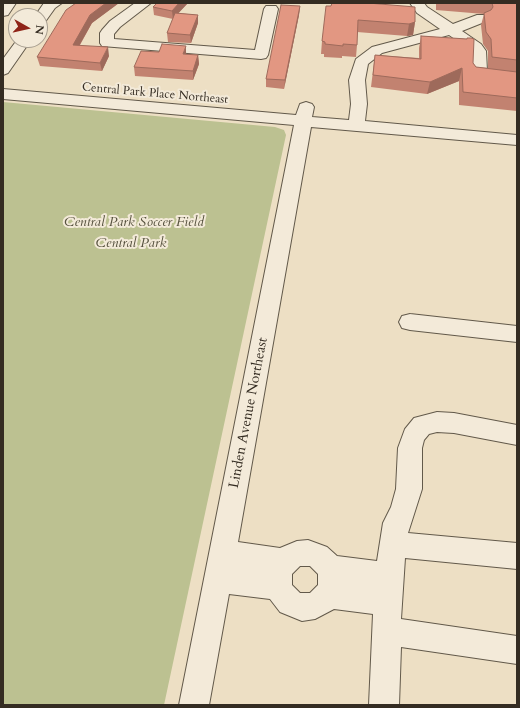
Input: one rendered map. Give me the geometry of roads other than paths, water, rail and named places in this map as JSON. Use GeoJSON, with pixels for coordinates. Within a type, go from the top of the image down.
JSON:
{"type":"FeatureCollection","features":[{"type":"Feature","properties":{"kind":"street"},"geometry":{"type":"LineString","coordinates":[[3,12],[9,3]]}},
{"type":"Feature","properties":{"kind":"street"},"geometry":{"type":"LineString","coordinates":[[144,3],[115,24],[107,33],[107,43],[260,55],[271,9]]}},
{"type":"Feature","properties":{"kind":"street"},"geometry":{"type":"LineString","coordinates":[[416,3],[422,10],[476,47],[479,51],[479,75],[517,79]]}},
{"type":"Feature","properties":{"kind":"street"},"geometry":{"type":"LineString","coordinates":[[357,119],[357,80],[361,62],[377,50],[451,30],[482,18]]}},
{"type":"Feature","properties":{"kind":"street"},"geometry":{"type":"LineString","coordinates":[[3,70],[18,48]]}},
{"type":"Feature","properties":{"kind":"street","name":"Central Park Place Northeast"},"geometry":{"type":"LineString","coordinates":[[3,80],[357,119],[517,140]]}},
{"type":"Feature","properties":{"kind":"street","name":"Central Park Place Northeast"},"geometry":{"type":"LineString","coordinates":[[3,94],[305,114]]}},
{"type":"Feature","properties":{"kind":"street","name":"Linden Avenue Northeast"},"geometry":{"type":"LineString","coordinates":[[194,705],[305,114]]}},
{"type":"Feature","properties":{"kind":"street","name":"Central Park Place Northeast"},"geometry":{"type":"LineString","coordinates":[[357,119],[517,126]]}},
{"type":"Feature","properties":{"kind":"street"},"geometry":{"type":"LineString","coordinates":[[410,322],[517,334]]}},
{"type":"Feature","properties":{"kind":"street"},"geometry":{"type":"LineString","coordinates":[[384,705],[388,589],[396,524],[403,511],[409,489],[410,448],[413,436],[422,425],[437,422],[454,423],[517,435]]}},
{"type":"Feature","properties":{"kind":"street"},"geometry":{"type":"LineString","coordinates":[[393,544],[517,556]]}},
{"type":"Feature","properties":{"kind":"street"},"geometry":{"type":"LineString","coordinates":[[330,568],[333,577],[333,586],[323,602],[315,606],[306,607],[296,605],[288,600],[282,574],[293,555],[309,553],[318,556],[330,568],[388,589]]}},
{"type":"Feature","properties":{"kind":"street"},"geometry":{"type":"LineString","coordinates":[[220,566],[282,574]]}},
{"type":"Feature","properties":{"kind":"street"},"geometry":{"type":"LineString","coordinates":[[329,594],[388,589]]}},
{"type":"Feature","properties":{"kind":"street"},"geometry":{"type":"LineString","coordinates":[[387,631],[517,650]]}},
{"type":"Feature","properties":{"kind":"park label","name":"Central Park Soccer Field"},"geometry":{"type":"Point","coordinates":[134,223]}},
{"type":"Feature","properties":{"kind":"park label","name":"Central Park"},"geometry":{"type":"Point","coordinates":[131,244]}}]}
